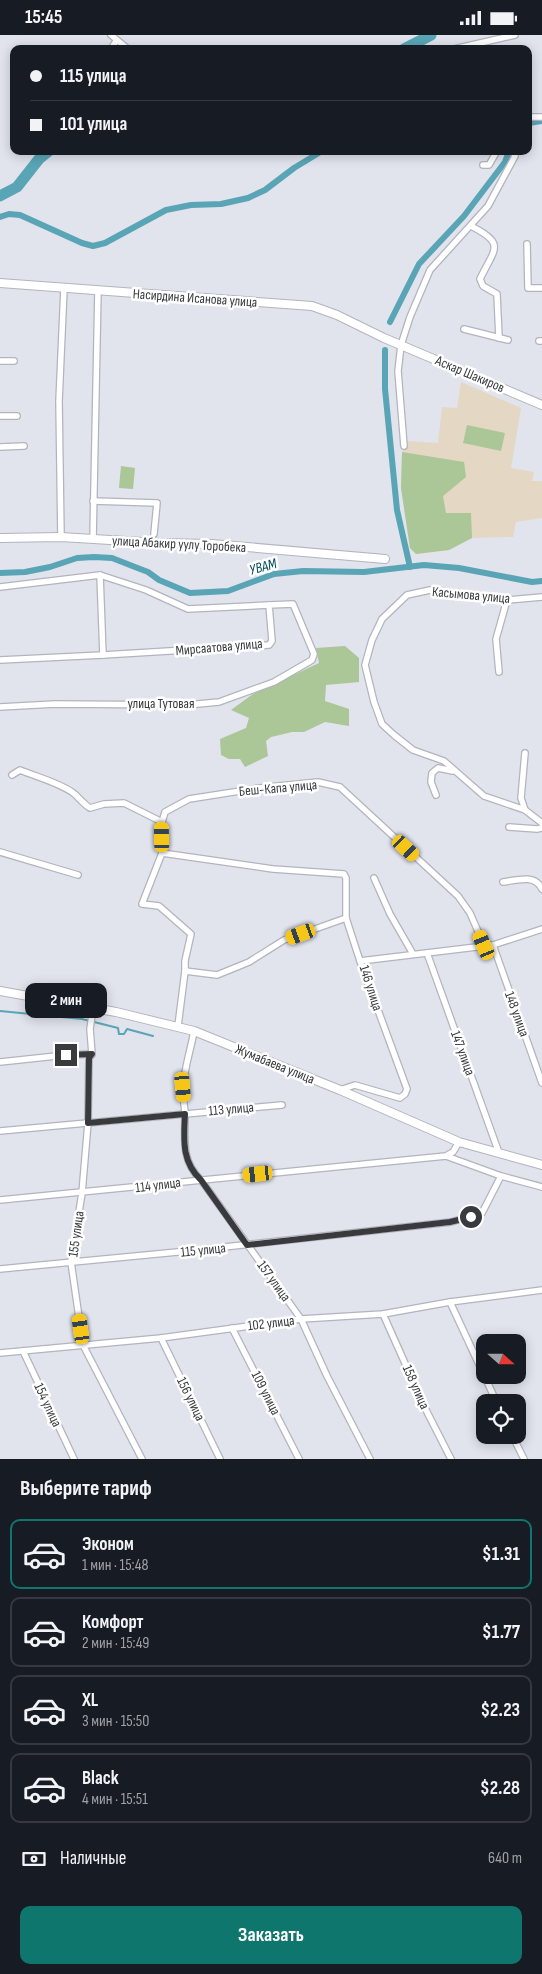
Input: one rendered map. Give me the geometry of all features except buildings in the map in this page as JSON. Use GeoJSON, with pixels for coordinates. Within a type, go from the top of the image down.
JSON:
{"type":"FeatureCollection","features":[{"type":"Feature","properties":{"kind":"street"},"geometry":{"type":"LineString","coordinates":[[111,35],[122,45]]}},
{"type":"Feature","properties":{"kind":"street"},"geometry":{"type":"LineString","coordinates":[[471,45],[515,35]]}},
{"type":"Feature","properties":{"kind":"street"},"geometry":{"type":"LineString","coordinates":[[113,45],[116,41]]}},
{"type":"Feature","properties":{"kind":"street"},"geometry":{"type":"LineString","coordinates":[[484,165],[489,165],[495,155]]}},
{"type":"Feature","properties":{"kind":"street"},"geometry":{"type":"LineString","coordinates":[[404,446],[398,371],[399,344],[430,270],[488,205],[515,155]]}},
{"type":"Feature","properties":{"kind":"street"},"geometry":{"type":"LineString","coordinates":[[471,226],[488,234],[494,240],[495,248],[480,279],[483,286],[498,294],[499,338]]}},
{"type":"Feature","properties":{"kind":"street"},"geometry":{"type":"LineString","coordinates":[[526,244],[528,288],[542,288]]}},
{"type":"Feature","properties":{"kind":"street","name":"Насирдина Исанова улица"},"geometry":{"type":"LineString","coordinates":[[0,283],[312,306],[337,315],[399,344]]}},
{"type":"Feature","properties":{"kind":"street"},"geometry":{"type":"LineString","coordinates":[[61,537],[59,401],[64,288]]}},
{"type":"Feature","properties":{"kind":"street","name":"улица Абакир уулу Торобека"},"geometry":{"type":"LineString","coordinates":[[93,539],[98,290]]}},
{"type":"Feature","properties":{"kind":"street"},"geometry":{"type":"LineString","coordinates":[[464,329],[508,340]]}},
{"type":"Feature","properties":{"kind":"street","name":"Аскар Шакиров"},"geometry":{"type":"LineString","coordinates":[[399,344],[542,405]]}},
{"type":"Feature","properties":{"kind":"street"},"geometry":{"type":"LineString","coordinates":[[0,361],[14,361]]}},
{"type":"Feature","properties":{"kind":"street"},"geometry":{"type":"LineString","coordinates":[[0,416],[18,416]]}},
{"type":"Feature","properties":{"kind":"street"},"geometry":{"type":"LineString","coordinates":[[0,447],[24,446]]}},
{"type":"Feature","properties":{"kind":"street","name":"улица Абакир уулу Торобека"},"geometry":{"type":"LineString","coordinates":[[93,501],[156,503],[154,534]]}},
{"type":"Feature","properties":{"kind":"street","name":"улица Абакир уулу Торобека"},"geometry":{"type":"LineString","coordinates":[[0,537],[61,537],[212,544],[385,559]]}},
{"type":"Feature","properties":{"kind":"street"},"geometry":{"type":"LineString","coordinates":[[100,575],[104,655]]}},
{"type":"Feature","properties":{"kind":"street"},"geometry":{"type":"LineString","coordinates":[[0,587],[100,575],[146,590],[188,609],[269,605]]}},
{"type":"Feature","properties":{"kind":"street","name":"Касымова улица"},"geometry":{"type":"LineString","coordinates":[[542,597],[507,601],[430,590],[407,595],[382,619],[372,640],[366,665],[374,702],[382,724],[412,750],[444,761],[460,773],[484,796],[525,810],[542,823]]}},
{"type":"Feature","properties":{"kind":"street"},"geometry":{"type":"LineString","coordinates":[[499,672],[496,639],[507,601]]}},
{"type":"Feature","properties":{"kind":"street","name":"улица Тутовая"},"geometry":{"type":"LineString","coordinates":[[0,707],[64,704],[187,705],[220,702],[274,682],[312,660],[314,654],[293,605],[269,605]]}},
{"type":"Feature","properties":{"kind":"street","name":"Мирсаатова улица"},"geometry":{"type":"LineString","coordinates":[[0,660],[269,645],[272,641],[269,605]]}},
{"type":"Feature","properties":{"kind":"street"},"geometry":{"type":"LineString","coordinates":[[525,753],[521,798],[525,810]]}},
{"type":"Feature","properties":{"kind":"street"},"geometry":{"type":"LineString","coordinates":[[436,795],[432,782],[432,773],[438,768],[447,768],[460,773]]}},
{"type":"Feature","properties":{"kind":"street"},"geometry":{"type":"LineString","coordinates":[[12,775],[20,770],[49,782],[72,792],[83,804],[90,808],[104,804],[124,803],[162,822],[162,853],[142,904],[159,906],[191,934],[185,961],[178,1026]]}},
{"type":"Feature","properties":{"kind":"street","name":"Беш-Капа улица"},"geometry":{"type":"LineString","coordinates":[[162,822],[165,812],[189,799],[259,788],[318,782],[340,787],[458,896],[470,913],[484,945]]}},
{"type":"Feature","properties":{"kind":"street"},"geometry":{"type":"LineString","coordinates":[[509,827],[542,828]]}},
{"type":"Feature","properties":{"kind":"street"},"geometry":{"type":"LineString","coordinates":[[0,852],[78,875]]}},
{"type":"Feature","properties":{"kind":"street"},"geometry":{"type":"LineString","coordinates":[[162,853],[273,869],[344,873],[346,878],[346,918],[360,961]]}},
{"type":"Feature","properties":{"kind":"street"},"geometry":{"type":"LineString","coordinates":[[374,878],[390,914],[413,954]]}},
{"type":"Feature","properties":{"kind":"street"},"geometry":{"type":"LineString","coordinates":[[503,882],[533,879],[539,883],[542,889]]}},
{"type":"Feature","properties":{"kind":"street"},"geometry":{"type":"LineString","coordinates":[[185,971],[217,975],[249,962],[284,940],[346,918]]}},
{"type":"Feature","properties":{"kind":"street","name":"146 улица"},"geometry":{"type":"LineString","coordinates":[[340,1090],[355,1085],[400,1098],[407,1089],[360,961],[493,945],[542,929]]}},
{"type":"Feature","properties":{"kind":"street","name":"148 улица"},"geometry":{"type":"LineString","coordinates":[[493,945],[542,1083]]}},
{"type":"Feature","properties":{"kind":"street","name":"147 улица"},"geometry":{"type":"LineString","coordinates":[[427,953],[499,1153]]}},
{"type":"Feature","properties":{"kind":"street","name":"Жумабаева улица"},"geometry":{"type":"LineString","coordinates":[[0,991],[93,1008],[194,1031],[340,1090],[459,1142],[542,1165]]}},
{"type":"Feature","properties":{"kind":"street","name":"155 улица"},"geometry":{"type":"LineString","coordinates":[[93,1008],[91,1021],[92,1054],[89,1058],[88,1123],[82,1193],[72,1262],[83,1345],[142,1459]]}},
{"type":"Feature","properties":{"kind":"street","name":"157 улица"},"geometry":{"type":"LineString","coordinates":[[194,1031],[183,1087],[184,1139],[187,1157],[193,1172],[201,1180],[301,1319],[327,1376],[370,1459]]}},
{"type":"Feature","properties":{"kind":"street"},"geometry":{"type":"LineString","coordinates":[[0,1061],[92,1054]]}},
{"type":"Feature","properties":{"kind":"street","name":"113 улица"},"geometry":{"type":"LineString","coordinates":[[0,1131],[282,1105]]}},
{"type":"Feature","properties":{"kind":"street"},"geometry":{"type":"LineString","coordinates":[[446,1156],[453,1152],[459,1142]]}},
{"type":"Feature","properties":{"kind":"street"},"geometry":{"type":"LineString","coordinates":[[446,1156],[501,1176],[542,1187]]}},
{"type":"Feature","properties":{"kind":"street","name":"114 улица"},"geometry":{"type":"LineString","coordinates":[[0,1200],[446,1156]]}},
{"type":"Feature","properties":{"kind":"street","name":"115 улица"},"geometry":{"type":"LineString","coordinates":[[0,1269],[247,1245],[450,1222],[482,1213],[501,1176]]}},
{"type":"Feature","properties":{"kind":"street","name":"102 улица"},"geometry":{"type":"LineString","coordinates":[[0,1353],[161,1338],[301,1319],[383,1314],[450,1302],[542,1290]]}},
{"type":"Feature","properties":{"kind":"street"},"geometry":{"type":"LineString","coordinates":[[450,1302],[493,1394]]}},
{"type":"Feature","properties":{"kind":"street","name":"158 улица"},"geometry":{"type":"LineString","coordinates":[[383,1314],[425,1408],[451,1459]]}},
{"type":"Feature","properties":{"kind":"street","name":"109 улица"},"geometry":{"type":"LineString","coordinates":[[232,1328],[299,1459]]}},
{"type":"Feature","properties":{"kind":"street","name":"156 улица"},"geometry":{"type":"LineString","coordinates":[[161,1338],[220,1459]]}},
{"type":"Feature","properties":{"kind":"street","name":"154 улица"},"geometry":{"type":"LineString","coordinates":[[23,1351],[74,1459]]}},
{"type":"Feature","properties":{"kind":"street"},"geometry":{"type":"LineString","coordinates":[[516,1444],[524,1459]]}},
{"type":"Feature","properties":{"kind":"shaded area"},"geometry":{"type":"Polygon","coordinates":[[[461,382],[521,408],[511,468],[534,472],[532,481],[542,481],[542,518],[516,522],[513,537],[472,538],[449,550],[416,554],[410,548],[401,488],[402,452],[407,441],[438,443],[442,407],[457,408],[461,382]]]}},
{"type":"Feature","properties":{"kind":"green space"},"geometry":{"type":"Polygon","coordinates":[[[467,425],[505,433],[501,451],[463,443],[467,425]]]}},
{"type":"Feature","properties":{"kind":"green space"},"geometry":{"type":"Polygon","coordinates":[[[402,452],[464,462],[466,477],[443,496],[446,513],[471,513],[472,538],[449,550],[416,554],[410,548],[401,488],[402,452]]]}},
{"type":"Feature","properties":{"kind":"green space"},"geometry":{"type":"Polygon","coordinates":[[[121,466],[135,468],[133,489],[119,488],[121,466]]]}},
{"type":"Feature","properties":{"kind":"green space"},"geometry":{"type":"Polygon","coordinates":[[[345,646],[359,658],[359,682],[326,685],[325,701],[349,709],[349,726],[325,722],[304,732],[292,732],[271,737],[266,741],[268,756],[245,767],[240,759],[229,759],[221,755],[220,739],[246,728],[249,718],[231,710],[253,694],[319,663],[316,648],[345,646]]]}},
{"type":"Feature","properties":{"kind":"waterway"},"geometry":{"type":"LineString","coordinates":[[412,45],[431,35]]}},
{"type":"Feature","properties":{"kind":"waterway"},"geometry":{"type":"LineString","coordinates":[[532,123],[542,121]]}},
{"type":"Feature","properties":{"kind":"waterway"},"geometry":{"type":"LineString","coordinates":[[0,196],[17,187],[44,155]]}},
{"type":"Feature","properties":{"kind":"waterway"},"geometry":{"type":"LineString","coordinates":[[0,217],[9,214],[20,215],[82,243],[93,246],[105,243],[166,210],[191,205],[221,204],[248,198],[265,190],[294,168],[315,155]]}},
{"type":"Feature","properties":{"kind":"waterway"},"geometry":{"type":"LineString","coordinates":[[390,322],[419,264],[464,216],[505,162],[508,155]]}},
{"type":"Feature","properties":{"kind":"waterway"},"geometry":{"type":"LineString","coordinates":[[385,350],[385,389],[397,510],[410,567]]}},
{"type":"Feature","properties":{"kind":"waterway","name":"УВАМ"},"geometry":{"type":"LineString","coordinates":[[0,573],[25,572],[50,567],[77,558],[94,557],[112,558],[148,572],[159,580],[190,593],[228,591],[274,574],[303,571],[364,572],[424,565],[459,568],[532,582],[542,581]]}},
{"type":"Feature","properties":{"kind":"waterway"},"geometry":{"type":"LineString","coordinates":[[0,1011],[82,1019],[118,1028],[119,1034],[124,1034],[127,1029],[153,1036]]}},
{"type":"Feature","properties":{"kind":"route"},"geometry":{"type":"LineString","coordinates":[[66,1055],[92,1054],[89,1058],[88,1123],[185,1114],[184,1139],[187,1157],[193,1172],[201,1180],[247,1245],[450,1222],[471,1217]]}}]}
